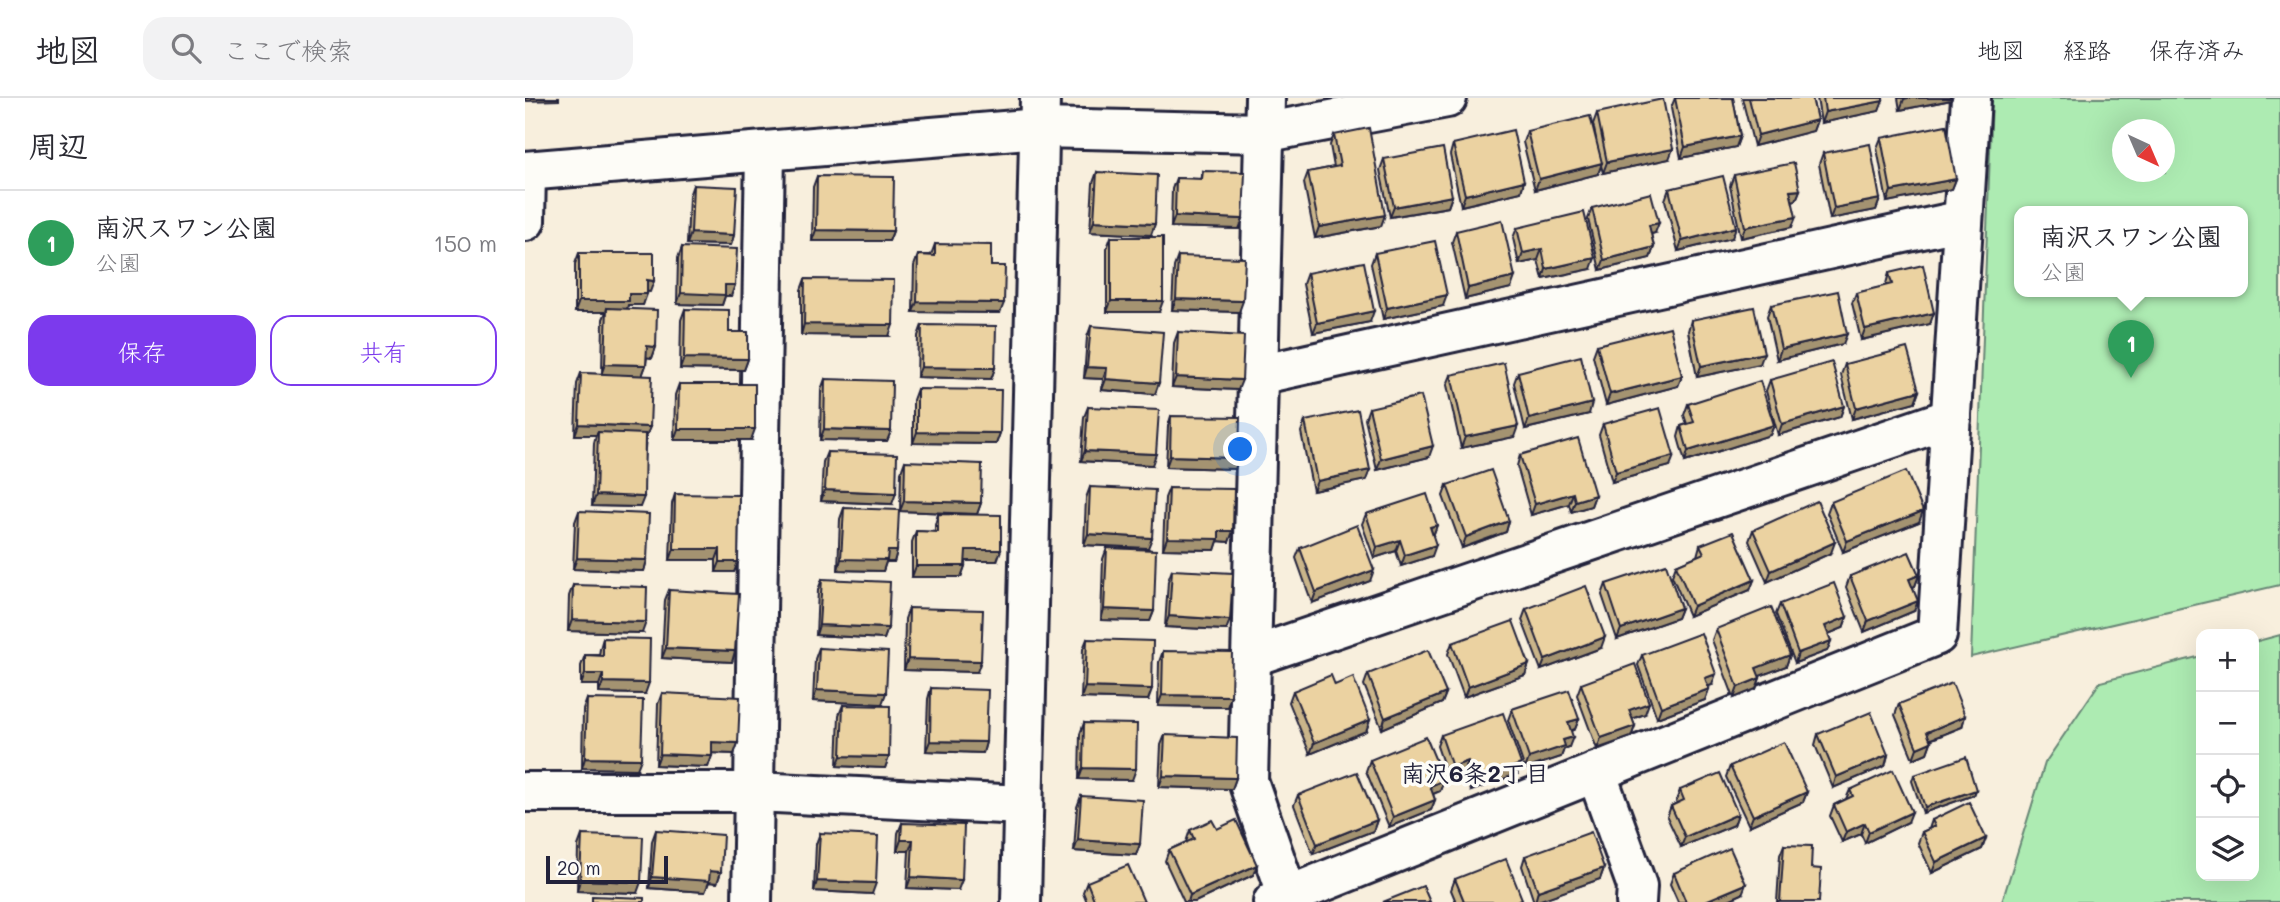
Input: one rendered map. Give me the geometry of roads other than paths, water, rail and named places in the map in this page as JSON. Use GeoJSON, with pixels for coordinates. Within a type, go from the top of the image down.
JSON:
{"type":"FeatureCollection","features":[{"type":"Feature","properties":{"kind":"street"},"geometry":{"type":"LineString","coordinates":[[525,221],[525,171],[765,151],[1040,113],[1264,116],[1447,98]]}},
{"type":"Feature","properties":{"kind":"street"},"geometry":{"type":"LineString","coordinates":[[1264,116],[1248,781],[1284,900],[1937,635],[1971,98]]}},
{"type":"Feature","properties":{"kind":"street"},"geometry":{"type":"LineString","coordinates":[[1021,902],[1040,113]]}},
{"type":"Feature","properties":{"kind":"street"},"geometry":{"type":"LineString","coordinates":[[753,902],[765,151]]}},
{"type":"Feature","properties":{"kind":"street"},"geometry":{"type":"LineString","coordinates":[[1258,375],[1963,220]]}},
{"type":"Feature","properties":{"kind":"street"},"geometry":{"type":"LineString","coordinates":[[1251,657],[1951,418]]}},
{"type":"Feature","properties":{"kind":"street"},"geometry":{"type":"LineString","coordinates":[[1596,772],[1637,886],[1636,902]]}},
{"type":"Feature","properties":{"kind":"street"},"geometry":{"type":"LineString","coordinates":[[525,792],[755,792],[1023,805]]}},
{"type":"Feature","properties":{"kind":"place","name":"南沢スワン公園"},"geometry":{"type":"Point","coordinates":[2131,378]}},
{"type":"Feature","properties":{"kind":"district","name":"南沢6条2丁目"},"geometry":{"type":"Point","coordinates":[1475,772]}}]}
